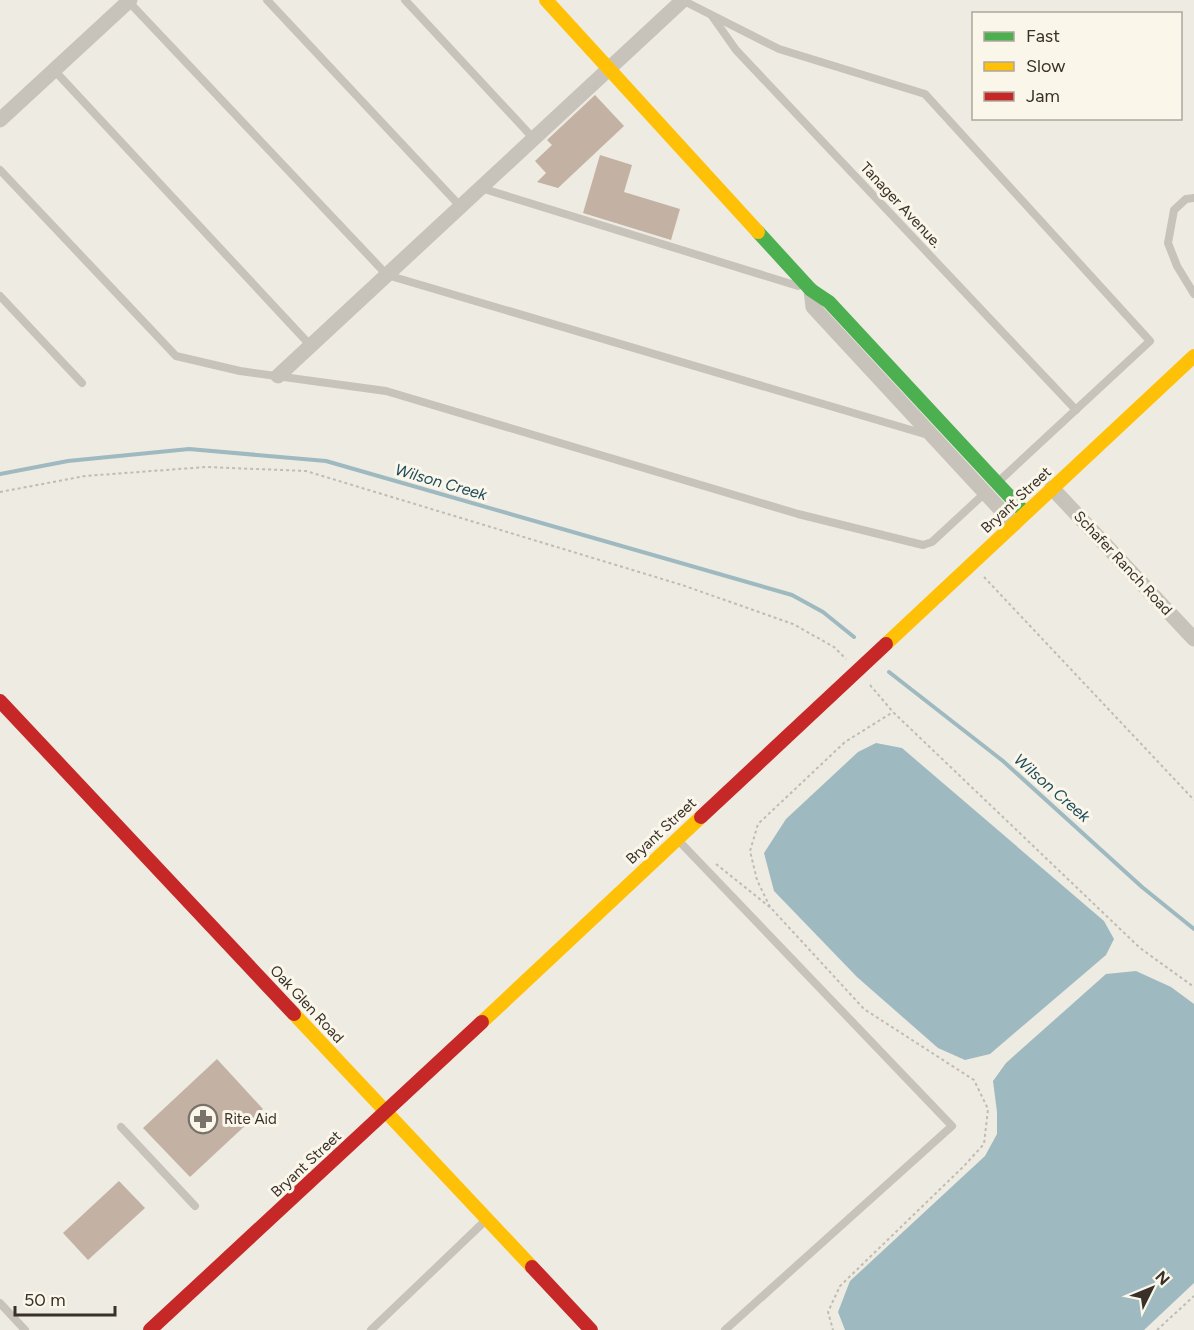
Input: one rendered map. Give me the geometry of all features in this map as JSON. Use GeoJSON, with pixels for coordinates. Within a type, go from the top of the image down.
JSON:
{"type":"FeatureCollection","features":[{"type":"Feature","properties":{"kind":"main road"},"geometry":{"type":"LineString","coordinates":[[546,0],[811,290]]}},
{"type":"Feature","properties":{"kind":"main road","name":"Bryant Street"},"geometry":{"type":"LineString","coordinates":[[150,1330],[1194,356]]}},
{"type":"Feature","properties":{"kind":"main road","name":"Oak Glen Road"},"geometry":{"type":"LineString","coordinates":[[0,701],[591,1330]]}},
{"type":"Feature","properties":{"kind":"street"},"geometry":{"type":"LineString","coordinates":[[278,376],[683,0]]}},
{"type":"Feature","properties":{"kind":"street"},"geometry":{"type":"LineString","coordinates":[[0,120],[129,1]]}},
{"type":"Feature","properties":{"kind":"street"},"geometry":{"type":"LineString","coordinates":[[811,290],[813,307],[938,431],[1020,519]]}},
{"type":"Feature","properties":{"kind":"street","name":"Schafer Ranch Road"},"geometry":{"type":"LineString","coordinates":[[1052,488],[1194,639]]}},
{"type":"Feature","properties":{"kind":"lane"},"geometry":{"type":"LineString","coordinates":[[267,0],[461,207]]}},
{"type":"Feature","properties":{"kind":"lane"},"geometry":{"type":"LineString","coordinates":[[405,0],[534,139]]}},
{"type":"Feature","properties":{"kind":"lane"},"geometry":{"type":"LineString","coordinates":[[0,170],[176,356],[240,371],[386,391],[798,514],[923,545],[932,542],[1150,341],[925,94],[779,49],[683,0]]}},
{"type":"Feature","properties":{"kind":"lane"},"geometry":{"type":"LineString","coordinates":[[129,1],[387,275],[938,431]]}},
{"type":"Feature","properties":{"kind":"lane","name":"Tanager Avenue."},"geometry":{"type":"LineString","coordinates":[[711,14],[736,50],[1076,410]]}},
{"type":"Feature","properties":{"kind":"lane"},"geometry":{"type":"LineString","coordinates":[[54,70],[311,346]]}},
{"type":"Feature","properties":{"kind":"lane"},"geometry":{"type":"LineString","coordinates":[[481,188],[811,290]]}},
{"type":"Feature","properties":{"kind":"lane"},"geometry":{"type":"LineString","coordinates":[[1194,198],[1186,199],[1174,210],[1168,243],[1177,266],[1194,294]]}},
{"type":"Feature","properties":{"kind":"lane"},"geometry":{"type":"LineString","coordinates":[[0,296],[82,383]]}},
{"type":"Feature","properties":{"kind":"lane"},"geometry":{"type":"LineString","coordinates":[[677,839],[952,1126],[725,1330]]}},
{"type":"Feature","properties":{"kind":"lane"},"geometry":{"type":"LineString","coordinates":[[121,1127],[195,1206]]}},
{"type":"Feature","properties":{"kind":"lane"},"geometry":{"type":"LineString","coordinates":[[371,1330],[487,1219]]}},
{"type":"Feature","properties":{"kind":"lane"},"geometry":{"type":"LineString","coordinates":[[0,1303],[25,1330]]}},
{"type":"Feature","properties":{"kind":"path"},"geometry":{"type":"LineString","coordinates":[[0,492],[85,476],[206,467],[306,471],[682,585],[793,624],[834,647],[858,670],[893,712],[1140,948],[1194,987]]}},
{"type":"Feature","properties":{"kind":"path"},"geometry":{"type":"LineString","coordinates":[[972,563],[1194,800]]}},
{"type":"Feature","properties":{"kind":"path"},"geometry":{"type":"LineString","coordinates":[[771,908],[757,880],[750,851],[758,824],[845,742],[893,712]]}},
{"type":"Feature","properties":{"kind":"path"},"geometry":{"type":"LineString","coordinates":[[713,861],[771,908],[864,1008],[974,1080],[988,1109],[984,1144],[840,1286],[828,1312],[833,1330]]}},
{"type":"Feature","properties":{"kind":"path"},"geometry":{"type":"LineString","coordinates":[[1157,1330],[1194,1296]]}},
{"type":"Feature","properties":{"kind":"water"},"geometry":{"type":"Polygon","coordinates":[[[876,743],[902,748],[1104,921],[1114,939],[1106,955],[990,1054],[965,1060],[938,1048],[857,977],[774,891],[764,853],[786,819],[858,752],[876,743]]]}},
{"type":"Feature","properties":{"kind":"water"},"geometry":{"type":"Polygon","coordinates":[[[1136,971],[1171,987],[1194,1004],[1194,1283],[1144,1330],[845,1330],[838,1312],[850,1281],[985,1156],[997,1134],[993,1081],[1006,1063],[1106,974],[1136,971]]]}},
{"type":"Feature","properties":{"kind":"building"},"geometry":{"type":"Polygon","coordinates":[[[595,95],[624,126],[558,188],[537,182],[546,173],[535,161],[552,145],[547,140],[595,95]]]}},
{"type":"Feature","properties":{"kind":"building"},"geometry":{"type":"Polygon","coordinates":[[[600,155],[632,165],[624,192],[680,209],[671,240],[583,213],[600,155]]]}},
{"type":"Feature","properties":{"kind":"building","name":"Rite Aid"},"geometry":{"type":"Polygon","coordinates":[[[217,1059],[263,1109],[190,1177],[143,1128],[217,1059]]]}},
{"type":"Feature","properties":{"kind":"building"},"geometry":{"type":"Polygon","coordinates":[[[119,1181],[145,1208],[88,1260],[63,1233],[119,1181]]]}},
{"type":"Feature","properties":{"kind":"waterway","name":"Wilson Creek"},"geometry":{"type":"LineString","coordinates":[[0,474],[68,461],[189,449],[326,461],[792,595],[823,612],[854,637]]}},
{"type":"Feature","properties":{"kind":"waterway","name":"Wilson Creek"},"geometry":{"type":"LineString","coordinates":[[889,672],[1003,761],[1142,887],[1194,929]]}},
{"type":"Feature","properties":{"kind":"traffic: fast"},"geometry":{"type":"LineString","coordinates":[[758,232],[811,290],[829,302],[1025,513]]}},
{"type":"Feature","properties":{"kind":"traffic: slow"},"geometry":{"type":"LineString","coordinates":[[546,0],[758,232]]}},
{"type":"Feature","properties":{"kind":"traffic: slow"},"geometry":{"type":"LineString","coordinates":[[886,644],[1194,356]]}},
{"type":"Feature","properties":{"kind":"traffic: slow"},"geometry":{"type":"LineString","coordinates":[[482,1022],[701,817]]}},
{"type":"Feature","properties":{"kind":"traffic: slow"},"geometry":{"type":"LineString","coordinates":[[294,1014],[532,1267]]}},
{"type":"Feature","properties":{"kind":"traffic: jam"},"geometry":{"type":"LineString","coordinates":[[701,817],[886,644]]}},
{"type":"Feature","properties":{"kind":"traffic: jam"},"geometry":{"type":"LineString","coordinates":[[0,701],[294,1014]]}},
{"type":"Feature","properties":{"kind":"traffic: jam"},"geometry":{"type":"LineString","coordinates":[[150,1330],[482,1022]]}},
{"type":"Feature","properties":{"kind":"traffic: jam"},"geometry":{"type":"LineString","coordinates":[[532,1267],[591,1330]]}},
{"type":"Feature","properties":{"kind":"place","name":"Rite Aid"},"geometry":{"type":"Point","coordinates":[203,1119]}}]}
